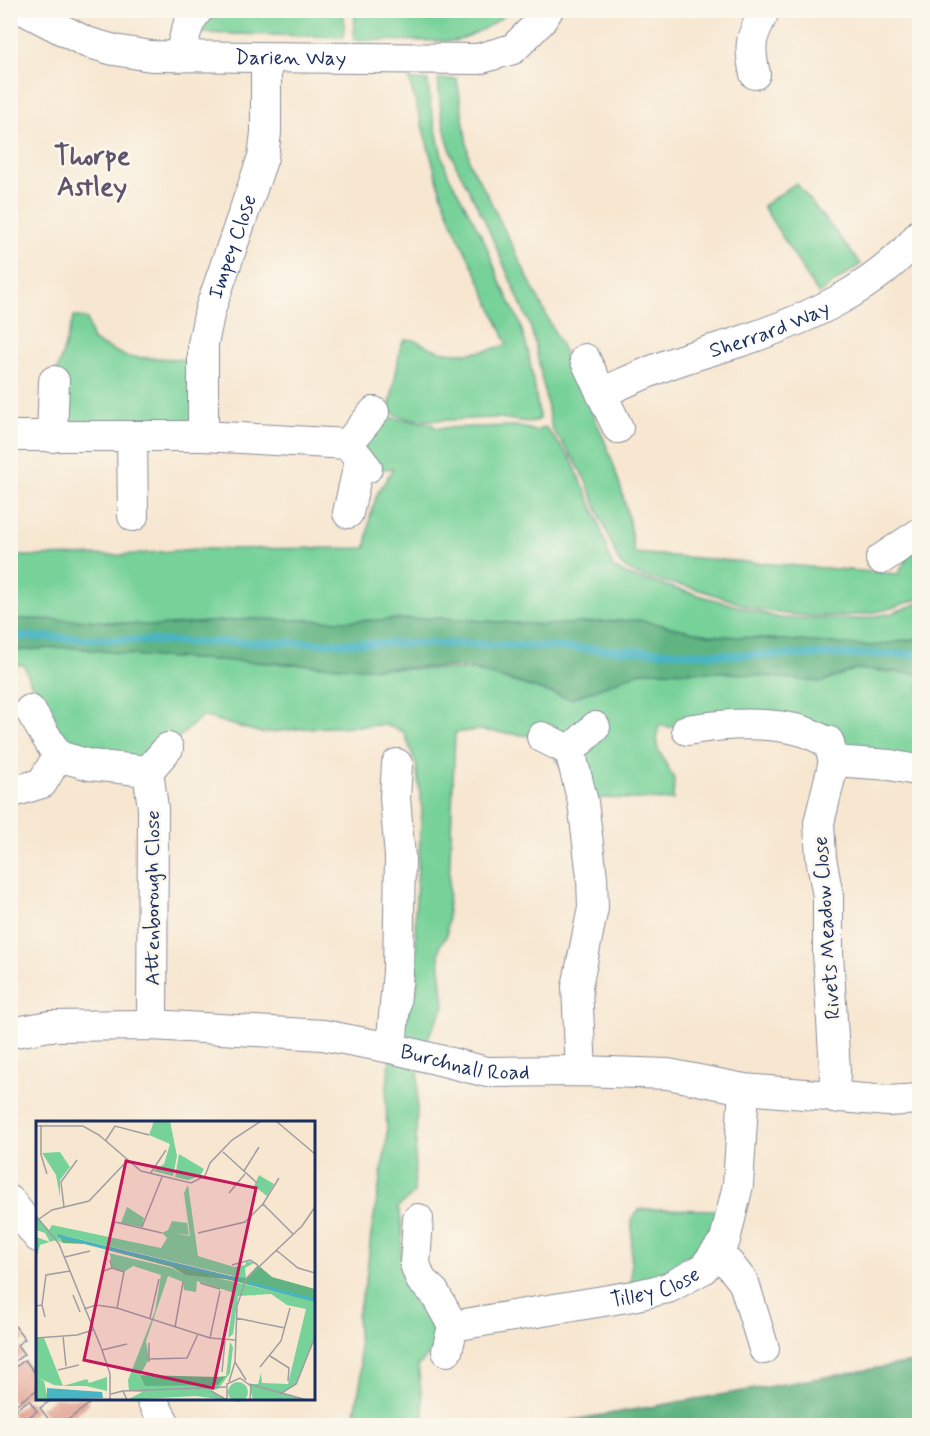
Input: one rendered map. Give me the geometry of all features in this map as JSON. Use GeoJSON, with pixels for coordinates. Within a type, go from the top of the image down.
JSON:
{"type":"FeatureCollection","features":[{"type":"Feature","properties":{"kind":"street","name":"Darien Way"},"geometry":{"type":"LineString","coordinates":[[24,10],[86,42],[114,51],[151,56],[478,59],[513,49],[540,22],[548,10]]}},
{"type":"Feature","properties":{"kind":"street"},"geometry":{"type":"LineString","coordinates":[[180,57],[185,32],[198,10]]}},
{"type":"Feature","properties":{"kind":"street"},"geometry":{"type":"LineString","coordinates":[[755,74],[751,55],[752,35],[765,10]]}},
{"type":"Feature","properties":{"kind":"street","name":"Impey Close"},"geometry":{"type":"LineString","coordinates":[[203,436],[203,344],[213,300],[263,157],[266,133],[266,58]]}},
{"type":"Feature","properties":{"kind":"street","name":"Sherrard Way"},"geometry":{"type":"LineString","coordinates":[[602,393],[665,365],[789,324],[837,301],[872,278],[909,248],[920,234]]}},
{"type":"Feature","properties":{"kind":"street"},"geometry":{"type":"LineString","coordinates":[[585,359],[618,428]]}},
{"type":"Feature","properties":{"kind":"street"},"geometry":{"type":"LineString","coordinates":[[52,436],[54,381]]}},
{"type":"Feature","properties":{"kind":"street"},"geometry":{"type":"LineString","coordinates":[[348,513],[359,457],[374,412]]}},
{"type":"Feature","properties":{"kind":"street"},"geometry":{"type":"LineString","coordinates":[[10,436],[203,436],[359,457]]}},
{"type":"Feature","properties":{"kind":"street"},"geometry":{"type":"LineString","coordinates":[[132,436],[133,516]]}},
{"type":"Feature","properties":{"kind":"street"},"geometry":{"type":"LineString","coordinates":[[881,559],[920,533]]}},
{"type":"Feature","properties":{"kind":"street"},"geometry":{"type":"LineString","coordinates":[[30,710],[58,756],[90,765],[148,771],[168,748]]}},
{"type":"Feature","properties":{"kind":"street"},"geometry":{"type":"LineString","coordinates":[[687,730],[713,726],[754,726],[804,731],[829,746],[869,764],[911,769]]}},
{"type":"Feature","properties":{"kind":"street"},"geometry":{"type":"LineString","coordinates":[[570,751],[595,727]]}},
{"type":"Feature","properties":{"kind":"street"},"geometry":{"type":"LineString","coordinates":[[542,737],[570,751],[583,802],[592,878],[593,908],[577,987],[580,1071]]}},
{"type":"Feature","properties":{"kind":"street","name":"Rivets Meadow Close"},"geometry":{"type":"LineString","coordinates":[[829,746],[819,823],[821,858],[828,896],[828,953],[835,1071],[834,1098]]}},
{"type":"Feature","properties":{"kind":"street"},"geometry":{"type":"LineString","coordinates":[[10,793],[42,783],[58,756]]}},
{"type":"Feature","properties":{"kind":"street"},"geometry":{"type":"LineString","coordinates":[[391,1048],[398,972],[400,857],[395,798],[397,764]]}},
{"type":"Feature","properties":{"kind":"street","name":"Attenborough Close"},"geometry":{"type":"LineString","coordinates":[[148,771],[153,808],[152,1024]]}},
{"type":"Feature","properties":{"kind":"street","name":"Burchnall Road"},"geometry":{"type":"LineString","coordinates":[[10,1033],[50,1026],[152,1024],[323,1035],[488,1071],[668,1074],[744,1089],[834,1098],[888,1101],[920,1099]]}},
{"type":"Feature","properties":{"kind":"street","name":"Tilley Close"},"geometry":{"type":"LineString","coordinates":[[418,1219],[415,1264],[422,1280],[434,1292],[450,1338],[668,1288],[703,1269],[725,1240],[738,1185],[744,1089]]}},
{"type":"Feature","properties":{"kind":"street"},"geometry":{"type":"LineString","coordinates":[[13,1210],[36,1235]]}},
{"type":"Feature","properties":{"kind":"street"},"geometry":{"type":"LineString","coordinates":[[716,1254],[729,1264],[744,1283],[764,1349]]}},
{"type":"Feature","properties":{"kind":"street"},"geometry":{"type":"LineString","coordinates":[[152,1400],[166,1425]]}},
{"type":"Feature","properties":{"kind":"green space"},"geometry":{"type":"Polygon","coordinates":[[[355,10],[511,11],[484,29],[454,41],[354,40],[355,10]]]}},
{"type":"Feature","properties":{"kind":"green space"},"geometry":{"type":"Polygon","coordinates":[[[230,11],[344,11],[344,37],[198,33],[206,21],[230,11]]]}},
{"type":"Feature","properties":{"kind":"green space"},"geometry":{"type":"Polygon","coordinates":[[[409,79],[428,81],[430,104],[448,174],[484,240],[501,284],[519,321],[528,351],[540,419],[536,421],[526,422],[499,418],[426,420],[399,416],[389,411],[401,345],[405,340],[415,341],[439,351],[459,353],[480,352],[507,344],[442,196],[409,79]]]}},
{"type":"Feature","properties":{"kind":"green space"},"geometry":{"type":"Polygon","coordinates":[[[438,79],[457,79],[470,164],[488,196],[570,365],[605,443],[623,497],[634,553],[898,574],[911,551],[919,551],[919,599],[863,614],[816,616],[785,614],[757,609],[700,590],[644,577],[626,569],[619,563],[587,483],[574,459],[552,429],[530,325],[484,219],[455,163],[441,112],[438,79]]]}},
{"type":"Feature","properties":{"kind":"green space"},"geometry":{"type":"Polygon","coordinates":[[[796,183],[861,264],[818,294],[763,206],[796,183]]]}},
{"type":"Feature","properties":{"kind":"green space"},"geometry":{"type":"Polygon","coordinates":[[[74,316],[87,319],[93,341],[127,357],[178,359],[203,366],[203,436],[52,437],[54,381],[74,316]]]}},
{"type":"Feature","properties":{"kind":"green space"},"geometry":{"type":"Polygon","coordinates":[[[386,417],[429,423],[437,428],[516,426],[536,431],[545,427],[571,459],[597,517],[613,568],[631,576],[779,618],[861,619],[892,613],[919,603],[919,638],[872,646],[709,635],[638,620],[546,625],[438,618],[346,621],[250,619],[156,626],[86,620],[11,619],[10,556],[121,555],[197,549],[366,548],[370,517],[377,494],[393,469],[367,468],[348,444],[386,417]]]}},
{"type":"Feature","properties":{"kind":"green space"},"geometry":{"type":"Polygon","coordinates":[[[438,618],[546,625],[638,620],[709,635],[872,646],[919,638],[919,674],[856,669],[822,682],[723,672],[643,671],[571,699],[466,667],[364,668],[142,656],[68,647],[11,651],[11,619],[86,620],[156,626],[250,619],[346,621],[438,618]]]}},
{"type":"Feature","properties":{"kind":"green space"},"geometry":{"type":"Polygon","coordinates":[[[68,647],[142,656],[364,668],[473,670],[571,699],[643,671],[723,672],[822,682],[856,669],[919,674],[919,757],[869,764],[829,743],[702,721],[670,727],[658,726],[657,747],[674,779],[673,800],[600,798],[583,802],[542,737],[477,730],[455,733],[447,935],[440,945],[439,956],[444,1006],[419,1055],[414,1194],[398,1207],[402,1230],[402,1277],[415,1302],[441,1329],[440,1343],[418,1366],[425,1425],[353,1425],[361,1379],[357,1316],[366,1280],[371,1234],[387,1139],[386,1097],[391,1048],[417,989],[415,913],[422,809],[416,764],[404,732],[385,725],[308,728],[261,733],[202,716],[168,748],[148,771],[58,756],[24,665],[11,665],[10,651],[68,647]]]}},
{"type":"Feature","properties":{"kind":"green space"},"geometry":{"type":"Polygon","coordinates":[[[640,1209],[731,1210],[725,1240],[633,1296],[632,1217],[640,1209]]]}},
{"type":"Feature","properties":{"kind":"green space"},"geometry":{"type":"Polygon","coordinates":[[[919,1361],[919,1416],[882,1425],[544,1425],[919,1361]]]}},
{"type":"Feature","properties":{"kind":"building"},"geometry":{"type":"Polygon","coordinates":[[[15,1326],[25,1339],[17,1345],[24,1354],[10,1365],[10,1329],[15,1326]]]}},
{"type":"Feature","properties":{"kind":"building"},"geometry":{"type":"Polygon","coordinates":[[[25,1360],[36,1374],[36,1390],[15,1405],[10,1399],[10,1371],[25,1360]]]}},
{"type":"Feature","properties":{"kind":"building"},"geometry":{"type":"Polygon","coordinates":[[[29,1400],[37,1411],[19,1424],[11,1413],[29,1400]]]}},
{"type":"Feature","properties":{"kind":"building"},"geometry":{"type":"Polygon","coordinates":[[[51,1400],[86,1400],[89,1404],[60,1426],[45,1426],[50,1421],[40,1408],[51,1400]]]}},
{"type":"Feature","properties":{"kind":"waterway"},"geometry":{"type":"LineString","coordinates":[[10,636],[186,642],[478,644],[734,655],[920,654]]}},
{"type":"Feature","properties":{"kind":"district","name":"Thorpe Astley"},"geometry":{"type":"Point","coordinates":[92,170]}}]}
